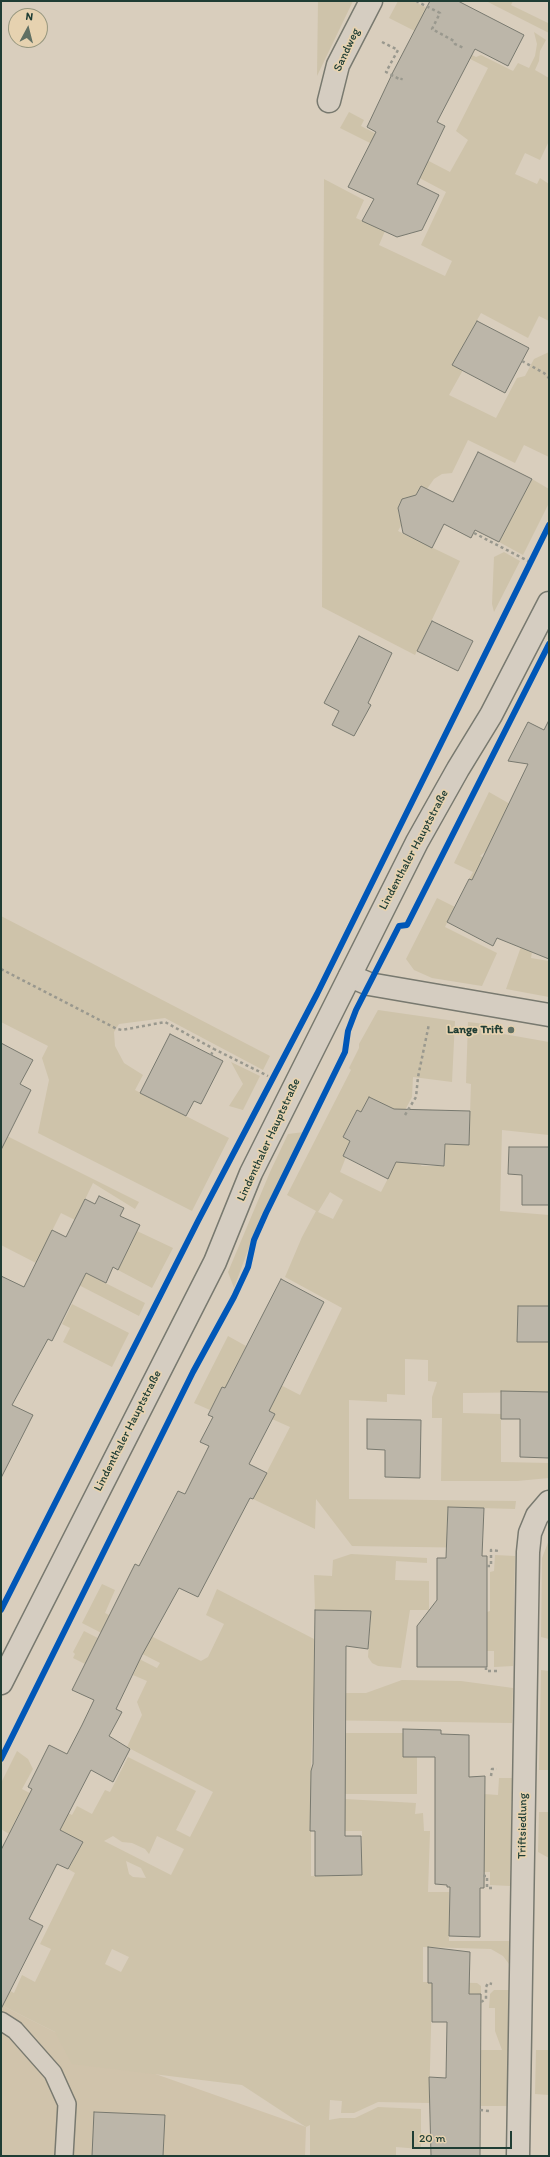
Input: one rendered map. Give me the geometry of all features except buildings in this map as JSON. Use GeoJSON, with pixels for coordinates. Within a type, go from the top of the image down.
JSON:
{"type":"FeatureCollection","features":[{"type":"Feature","properties":{"kind":"street","name":"Sandweg"},"geometry":{"type":"LineString","coordinates":[[329,101],[338,65],[371,1]]}},
{"type":"Feature","properties":{"kind":"street","name":"Lindenthaler Hauptstraße"},"geometry":{"type":"LineString","coordinates":[[1,1683],[215,1262],[251,1173],[417,842],[458,769],[491,715],[549,603]]}},
{"type":"Feature","properties":{"kind":"street"},"geometry":{"type":"LineString","coordinates":[[350,976],[369,984],[549,1015]]}},
{"type":"Feature","properties":{"kind":"street","name":"Triftsiedlung"},"geometry":{"type":"LineString","coordinates":[[518,2156],[528,1552],[530,1533],[537,1516],[549,1502]]}},
{"type":"Feature","properties":{"kind":"lane"},"geometry":{"type":"LineString","coordinates":[[1,2020],[15,2030],[53,2074],[67,2104],[64,2156]]}},
{"type":"Feature","properties":{"kind":"path"},"geometry":{"type":"LineString","coordinates":[[416,1],[440,13],[432,29],[464,48]]}},
{"type":"Feature","properties":{"kind":"path"},"geometry":{"type":"LineString","coordinates":[[357,29],[398,50],[386,72],[401,80],[402,78]]}},
{"type":"Feature","properties":{"kind":"path"},"geometry":{"type":"LineString","coordinates":[[522,362],[544,373],[549,378]]}},
{"type":"Feature","properties":{"kind":"path"},"geometry":{"type":"LineString","coordinates":[[474,533],[530,562]]}},
{"type":"Feature","properties":{"kind":"path"},"geometry":{"type":"LineString","coordinates":[[527,569],[533,556]]}},
{"type":"Feature","properties":{"kind":"path"},"geometry":{"type":"LineString","coordinates":[[1,969],[116,1029],[122,1030],[164,1022],[273,1079]]}},
{"type":"Feature","properties":{"kind":"path"},"geometry":{"type":"LineString","coordinates":[[405,1115],[416,1097],[418,1077],[424,1054],[430,1018]]}},
{"type":"Feature","properties":{"kind":"path"},"geometry":{"type":"LineString","coordinates":[[211,1055],[214,1048]]}},
{"type":"Feature","properties":{"kind":"path"},"geometry":{"type":"LineString","coordinates":[[270,1085],[277,1072]]}},
{"type":"Feature","properties":{"kind":"path"},"geometry":{"type":"LineString","coordinates":[[273,1199],[328,1088]]}},
{"type":"Feature","properties":{"kind":"path"},"geometry":{"type":"LineString","coordinates":[[193,1372],[234,1297],[248,1267],[253,1247]]}},
{"type":"Feature","properties":{"kind":"path"},"geometry":{"type":"LineString","coordinates":[[1,1759],[180,1400]]}},
{"type":"Feature","properties":{"kind":"shaded area"},"geometry":{"type":"Polygon","coordinates":[[[318,1],[353,1],[317,76],[318,1]]]}},
{"type":"Feature","properties":{"kind":"shaded area"},"geometry":{"type":"Polygon","coordinates":[[[398,1],[413,1],[437,13],[449,43],[476,57],[481,55],[513,71],[518,63],[529,68],[535,56],[537,44],[534,32],[546,40],[540,51],[539,61],[535,70],[549,78],[549,141],[540,160],[525,153],[515,174],[537,184],[540,178],[549,184],[549,321],[539,316],[528,338],[481,313],[453,364],[463,370],[449,395],[496,418],[517,378],[525,376],[534,359],[549,352],[549,457],[524,445],[515,463],[468,440],[452,473],[442,474],[434,479],[427,489],[421,486],[415,497],[404,498],[400,502],[398,508],[399,515],[404,520],[398,531],[460,561],[415,655],[322,607],[324,179],[364,200],[356,218],[385,231],[379,245],[445,276],[452,261],[421,245],[446,192],[410,173],[414,165],[340,128],[349,112],[364,120],[361,126],[450,172],[468,140],[456,131],[488,68],[389,18],[398,1]]]}},
{"type":"Feature","properties":{"kind":"shaded area"},"geometry":{"type":"Polygon","coordinates":[[[486,1],[513,1],[511,5],[548,23],[549,22],[549,33],[486,1]]]}},
{"type":"Feature","properties":{"kind":"shaded area"},"geometry":{"type":"Polygon","coordinates":[[[532,479],[549,489],[549,503],[523,555],[499,542],[532,479]]]}},
{"type":"Feature","properties":{"kind":"shaded area"},"geometry":{"type":"Polygon","coordinates":[[[504,552],[520,561],[494,612],[492,604],[494,557],[504,552]]]}},
{"type":"Feature","properties":{"kind":"shaded area"},"geometry":{"type":"Polygon","coordinates":[[[489,792],[510,804],[486,851],[480,856],[536,883],[549,855],[549,935],[535,932],[531,958],[549,961],[549,997],[506,989],[539,896],[523,892],[515,902],[469,879],[473,872],[454,863],[489,792]]]}},
{"type":"Feature","properties":{"kind":"shaded area"},"geometry":{"type":"Polygon","coordinates":[[[437,898],[455,907],[445,927],[497,953],[482,986],[432,978],[414,970],[406,959],[437,898]]]}},
{"type":"Feature","properties":{"kind":"shaded area"},"geometry":{"type":"Polygon","coordinates":[[[1,916],[270,1056],[263,1070],[165,1018],[119,1024],[114,1032],[115,1046],[124,1063],[143,1075],[135,1090],[229,1138],[192,1211],[38,1133],[49,1080],[42,1058],[48,1046],[1,1022],[1,916]]]}},
{"type":"Feature","properties":{"kind":"shaded area"},"geometry":{"type":"Polygon","coordinates":[[[378,1010],[455,1021],[452,1082],[413,1077],[412,1097],[403,1114],[369,1097],[361,1112],[357,1110],[343,1137],[350,1141],[343,1156],[346,1157],[340,1172],[381,1192],[401,1153],[422,1166],[445,1166],[445,1144],[469,1145],[471,1084],[466,1083],[468,1022],[485,1024],[498,1033],[549,1042],[549,1135],[502,1130],[500,1211],[549,1215],[549,1306],[518,1306],[517,1342],[549,1342],[549,1392],[463,1393],[463,1413],[501,1414],[501,1462],[549,1463],[549,1478],[517,1481],[441,1481],[442,1418],[432,1418],[432,1397],[437,1382],[428,1381],[428,1360],[405,1359],[405,1395],[387,1394],[387,1402],[349,1400],[349,1499],[516,1501],[515,1509],[448,1507],[447,1540],[482,1548],[352,1546],[316,1499],[315,1529],[253,1499],[290,1427],[272,1419],[275,1414],[222,1387],[210,1410],[194,1403],[228,1336],[246,1346],[238,1363],[300,1395],[342,1308],[285,1277],[302,1237],[316,1211],[287,1195],[351,1070],[349,1068],[359,1048],[359,1044],[378,1010]],[[330,1192],[318,1212],[333,1219],[343,1200],[330,1192]]]}},
{"type":"Feature","properties":{"kind":"shaded area"},"geometry":{"type":"Polygon","coordinates":[[[231,1062],[260,1076],[243,1110],[229,1106],[243,1084],[231,1062]]]}},
{"type":"Feature","properties":{"kind":"shaded area"},"geometry":{"type":"Polygon","coordinates":[[[304,1132],[258,1223],[234,1288],[228,1272],[270,1172],[288,1134],[304,1132]]]}},
{"type":"Feature","properties":{"kind":"shaded area"},"geometry":{"type":"Polygon","coordinates":[[[1,1133],[139,1202],[135,1209],[93,1183],[75,1220],[61,1213],[42,1251],[145,1303],[139,1316],[1,1245],[1,1133]]]}},
{"type":"Feature","properties":{"kind":"shaded area"},"geometry":{"type":"Polygon","coordinates":[[[137,1231],[173,1248],[152,1288],[118,1270],[137,1231]]]}},
{"type":"Feature","properties":{"kind":"shaded area"},"geometry":{"type":"Polygon","coordinates":[[[72,1304],[129,1333],[112,1367],[63,1342],[70,1328],[62,1324],[72,1304]]]}},
{"type":"Feature","properties":{"kind":"shaded area"},"geometry":{"type":"Polygon","coordinates":[[[549,1540],[549,1639],[541,1637],[542,1558],[549,1540]]]}},
{"type":"Feature","properties":{"kind":"shaded area"},"geometry":{"type":"Polygon","coordinates":[[[351,1554],[427,1558],[427,1563],[396,1561],[395,1580],[429,1581],[429,1610],[410,1610],[401,1668],[378,1666],[372,1663],[368,1657],[371,1611],[315,1610],[314,1575],[332,1576],[333,1560],[351,1554]]]}},
{"type":"Feature","properties":{"kind":"shaded area"},"geometry":{"type":"Polygon","coordinates":[[[495,1555],[515,1556],[513,1666],[494,1667],[494,1651],[487,1651],[487,1612],[490,1611],[490,1572],[494,1571],[495,1555]]]}},
{"type":"Feature","properties":{"kind":"shaded area"},"geometry":{"type":"Polygon","coordinates":[[[102,1584],[115,1590],[105,1613],[201,1661],[208,1657],[224,1624],[206,1615],[217,1589],[314,1639],[314,1693],[346,1697],[346,1693],[366,1693],[402,1680],[461,1681],[513,1688],[512,1723],[314,1720],[313,1710],[311,1771],[311,1876],[362,1875],[362,1831],[345,1831],[345,1799],[416,1803],[415,1814],[423,1813],[424,1831],[430,1831],[428,1892],[449,1892],[449,1941],[509,1941],[509,1964],[503,1956],[491,1949],[423,1947],[423,1982],[477,1983],[481,1986],[481,1994],[432,1993],[429,2103],[378,2102],[354,2113],[341,2113],[342,2101],[330,2100],[329,2120],[355,2118],[378,2107],[421,2109],[421,2149],[396,2147],[396,2156],[310,2156],[310,2125],[306,2127],[242,2085],[72,2064],[55,2032],[1,2005],[1,1986],[14,1993],[22,1975],[35,1982],[51,1949],[40,1944],[75,1873],[68,1869],[82,1842],[21,1810],[9,1834],[1,1829],[1,1783],[17,1751],[28,1759],[33,1769],[22,1789],[72,1815],[77,1806],[92,1814],[105,1790],[110,1792],[128,1757],[196,1791],[176,1830],[190,1837],[213,1792],[127,1747],[142,1715],[137,1702],[147,1681],[133,1675],[136,1669],[93,1647],[85,1664],[73,1658],[75,1654],[73,1652],[84,1631],[157,1668],[160,1663],[82,1623],[102,1584]],[[113,1836],[104,1841],[171,1875],[184,1849],[157,1836],[149,1854],[145,1849],[132,1843],[122,1842],[113,1836]],[[126,1861],[129,1874],[133,1877],[146,1878],[141,1868],[126,1861]],[[112,1949],[105,1964],[121,1972],[129,1957],[112,1949]]]}},
{"type":"Feature","properties":{"kind":"shaded area"},"geometry":{"type":"Polygon","coordinates":[[[541,1670],[549,1671],[549,1770],[539,1770],[541,1670]]]}},
{"type":"Feature","properties":{"kind":"shaded area"},"geometry":{"type":"Polygon","coordinates":[[[346,1733],[403,1733],[403,1757],[417,1757],[417,1794],[340,1794],[340,1761],[346,1761],[346,1733]]]}},
{"type":"Feature","properties":{"kind":"shaded area"},"geometry":{"type":"Polygon","coordinates":[[[499,1778],[512,1778],[510,1886],[490,1885],[490,1872],[483,1872],[484,1794],[498,1795],[499,1778]]]}},
{"type":"Feature","properties":{"kind":"shaded area"},"geometry":{"type":"Polygon","coordinates":[[[539,1812],[549,1812],[549,1858],[538,1852],[539,1812]]]}},
{"type":"Feature","properties":{"kind":"shaded area"},"geometry":{"type":"Polygon","coordinates":[[[494,1990],[509,1990],[507,2106],[480,2106],[481,2050],[502,2050],[495,2031],[495,2008],[489,2008],[490,1994],[494,1990]]]}},
{"type":"Feature","properties":{"kind":"shaded area"},"geometry":{"type":"Polygon","coordinates":[[[1,2005],[55,2032],[73,2045],[306,2127],[305,2156],[1,2156],[1,2005]]]}},
{"type":"Feature","properties":{"kind":"shaded area"},"geometry":{"type":"Polygon","coordinates":[[[536,2050],[549,2050],[549,2095],[535,2094],[536,2050]]]}},
{"type":"Feature","properties":{"kind":"cycle path"},"geometry":{"type":"LineString","coordinates":[[1,1610],[198,1221],[317,994],[549,525]]}},
{"type":"Feature","properties":{"kind":"cycle path"},"geometry":{"type":"LineString","coordinates":[[1,1759],[193,1372],[234,1297],[248,1267],[254,1240],[266,1213],[345,1052],[348,1031],[356,1010],[399,926],[407,925],[549,644]]}},
{"type":"Feature","properties":{"kind":"place","name":"Lange Trift"},"geometry":{"type":"Point","coordinates":[511,1030]}}]}
